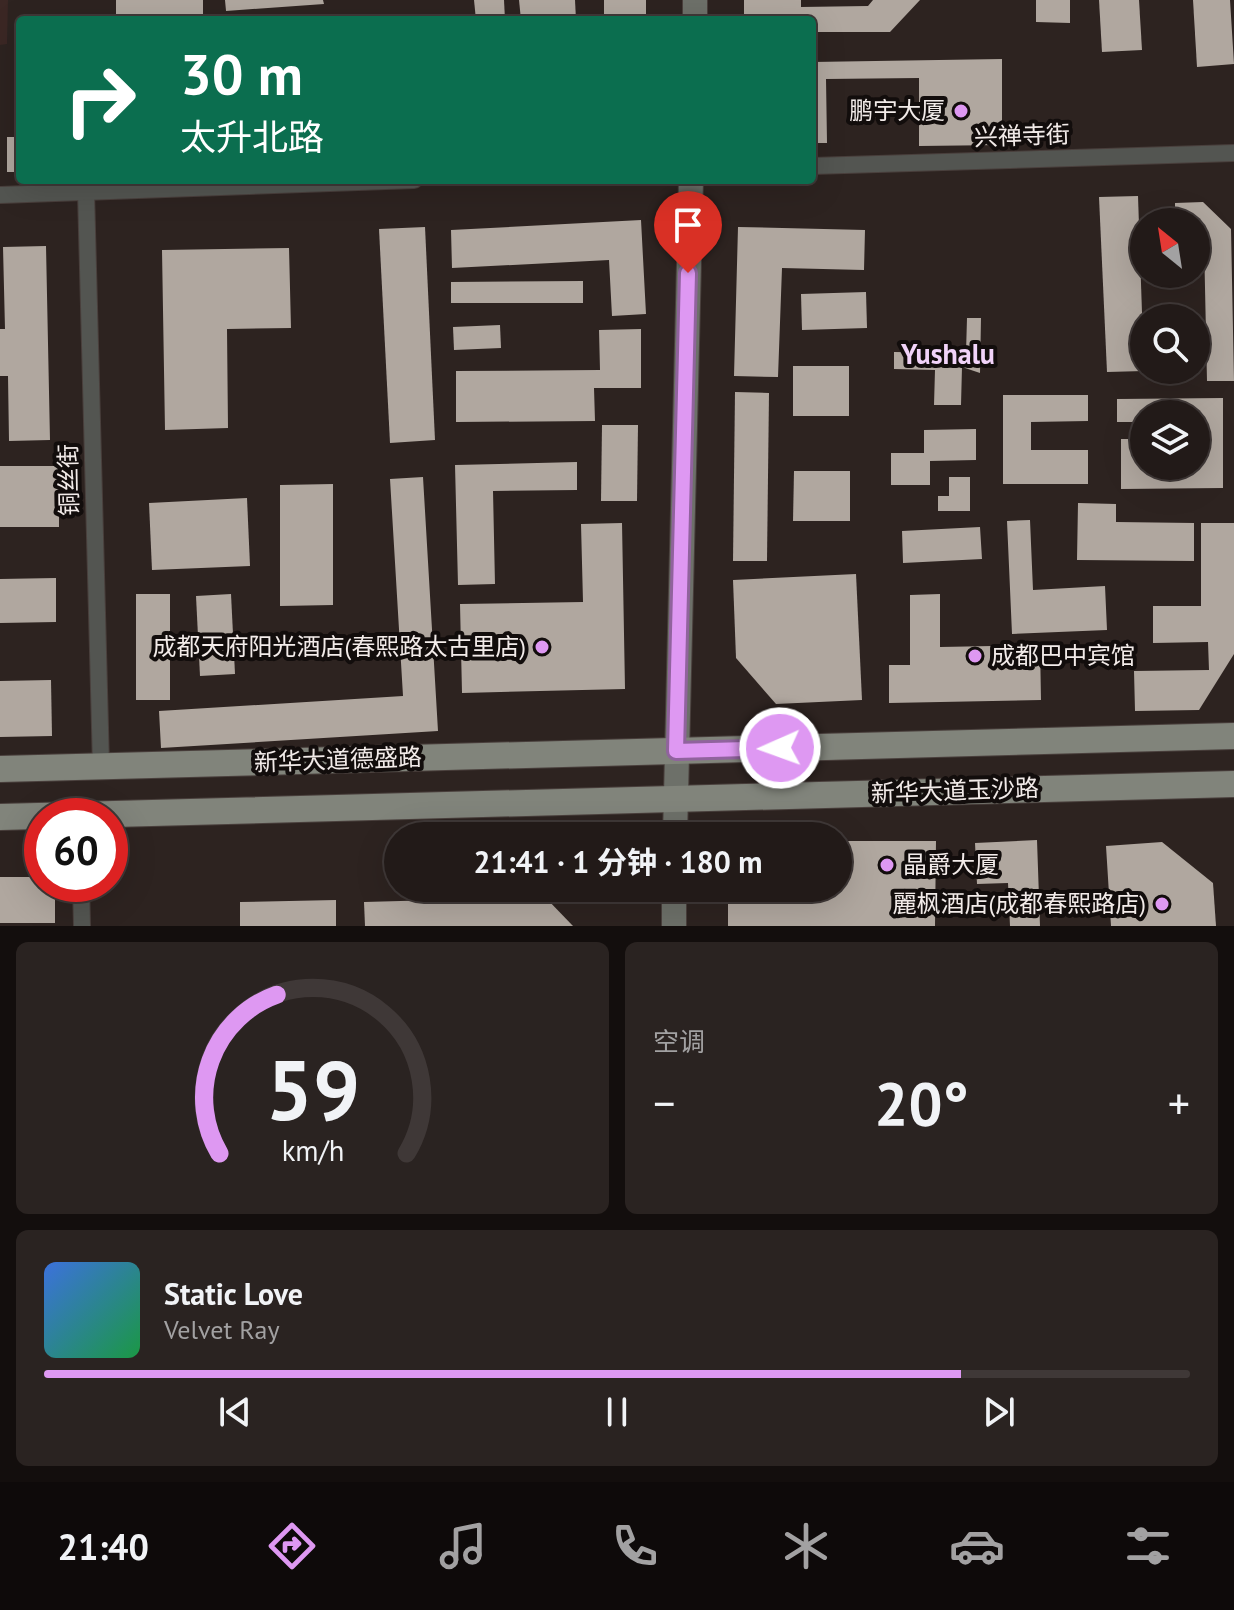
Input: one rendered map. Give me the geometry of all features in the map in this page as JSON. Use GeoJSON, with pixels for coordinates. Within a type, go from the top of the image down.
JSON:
{"type":"FeatureCollection","features":[{"type":"Feature","properties":{"kind":"main road"},"geometry":{"type":"LineString","coordinates":[[675,822],[691,184]]}},
{"type":"Feature","properties":{"kind":"main road","name":"新华大道玉沙路"},"geometry":{"type":"LineString","coordinates":[[676,751],[1234,736]]}},
{"type":"Feature","properties":{"kind":"main road","name":"新华大道德盛路"},"geometry":{"type":"LineString","coordinates":[[0,769],[676,751]]}},
{"type":"Feature","properties":{"kind":"main road","name":"新华大道玉沙路"},"geometry":{"type":"LineString","coordinates":[[675,799],[1234,784]]}},
{"type":"Feature","properties":{"kind":"main road","name":"新华大道德盛路"},"geometry":{"type":"LineString","coordinates":[[128,814],[675,799]]}},
{"type":"Feature","properties":{"kind":"main road","name":"新华大道德盛路"},"geometry":{"type":"LineString","coordinates":[[0,817],[24,816]]}},
{"type":"Feature","properties":{"kind":"main road"},"geometry":{"type":"LineString","coordinates":[[674,902],[674,926]]}},
{"type":"Feature","properties":{"kind":"street","name":"兴禅寺街"},"geometry":{"type":"LineString","coordinates":[[816,166],[1234,153]]}},
{"type":"Feature","properties":{"kind":"street"},"geometry":{"type":"LineString","coordinates":[[0,195],[305,184]]}},
{"type":"Feature","properties":{"kind":"street","name":"铜丝街"},"geometry":{"type":"LineString","coordinates":[[86,192],[101,766]]}},
{"type":"Feature","properties":{"kind":"street"},"geometry":{"type":"LineString","coordinates":[[81,902],[82,926]]}},
{"type":"Feature","properties":{"kind":"shaded area"},"geometry":{"type":"Polygon","coordinates":[[[0,0],[8,0],[7,44],[0,45],[0,0]]]}},
{"type":"Feature","properties":{"kind":"building"},"geometry":{"type":"Polygon","coordinates":[[[116,0],[203,0],[203,16],[116,16],[116,0]]]}},
{"type":"Feature","properties":{"kind":"building"},"geometry":{"type":"Polygon","coordinates":[[[225,0],[323,0],[324,4],[226,11],[225,0]]]}},
{"type":"Feature","properties":{"kind":"building"},"geometry":{"type":"Polygon","coordinates":[[[474,0],[504,0],[505,16],[476,16],[474,0]]]}},
{"type":"Feature","properties":{"kind":"building"},"geometry":{"type":"Polygon","coordinates":[[[519,0],[575,0],[576,16],[521,16],[519,0]]]}},
{"type":"Feature","properties":{"kind":"building"},"geometry":{"type":"Polygon","coordinates":[[[604,0],[646,0],[646,16],[604,16],[604,0]]]}},
{"type":"Feature","properties":{"kind":"building"},"geometry":{"type":"Polygon","coordinates":[[[744,0],[801,0],[801,7],[868,6],[873,0],[920,0],[890,32],[816,32],[816,16],[744,16],[744,0]]]}},
{"type":"Feature","properties":{"kind":"building"},"geometry":{"type":"Polygon","coordinates":[[[1036,0],[1070,0],[1070,23],[1036,22],[1036,0]]]}},
{"type":"Feature","properties":{"kind":"building"},"geometry":{"type":"Polygon","coordinates":[[[1099,0],[1139,0],[1142,50],[1102,52],[1099,0]]]}},
{"type":"Feature","properties":{"kind":"building"},"geometry":{"type":"Polygon","coordinates":[[[1193,0],[1230,0],[1234,64],[1197,67],[1193,0]]]}},
{"type":"Feature","properties":{"kind":"building","name":"鹏宇大厦"},"geometry":{"type":"Polygon","coordinates":[[[1002,59],[1002,145],[919,146],[919,78],[826,79],[827,143],[816,143],[816,62],[1002,59]]]}},
{"type":"Feature","properties":{"kind":"building"},"geometry":{"type":"Polygon","coordinates":[[[7,137],[16,137],[16,172],[7,172],[7,137]]]}},
{"type":"Feature","properties":{"kind":"building"},"geometry":{"type":"Polygon","coordinates":[[[1138,196],[1138,208],[1130,208],[1130,288],[1141,288],[1142,304],[1130,304],[1130,371],[1107,372],[1099,197],[1138,196]]]}},
{"type":"Feature","properties":{"kind":"building"},"geometry":{"type":"Polygon","coordinates":[[[1203,202],[1209,208],[1175,208],[1175,203],[1203,202]]]}},
{"type":"Feature","properties":{"kind":"building"},"geometry":{"type":"Polygon","coordinates":[[[1210,209],[1231,229],[1234,381],[1210,381],[1210,304],[1205,304],[1205,288],[1210,288],[1210,209]]]}},
{"type":"Feature","properties":{"kind":"building"},"geometry":{"type":"Polygon","coordinates":[[[641,220],[646,314],[612,316],[609,260],[452,268],[451,230],[641,220]]]}},
{"type":"Feature","properties":{"kind":"building"},"geometry":{"type":"Polygon","coordinates":[[[425,227],[435,440],[390,443],[379,229],[425,227]]]}},
{"type":"Feature","properties":{"kind":"building"},"geometry":{"type":"Polygon","coordinates":[[[738,227],[865,230],[864,270],[782,268],[778,377],[734,376],[738,227]]]}},
{"type":"Feature","properties":{"kind":"building"},"geometry":{"type":"Polygon","coordinates":[[[46,246],[50,440],[9,441],[8,376],[0,376],[0,329],[5,329],[3,247],[46,246]]]}},
{"type":"Feature","properties":{"kind":"building"},"geometry":{"type":"Polygon","coordinates":[[[289,248],[291,328],[227,329],[228,428],[165,430],[162,250],[289,248]]]}},
{"type":"Feature","properties":{"kind":"building"},"geometry":{"type":"Polygon","coordinates":[[[583,281],[583,303],[451,303],[451,282],[583,281]]]}},
{"type":"Feature","properties":{"kind":"building"},"geometry":{"type":"Polygon","coordinates":[[[866,292],[867,328],[802,330],[801,294],[866,292]]]}},
{"type":"Feature","properties":{"kind":"building"},"geometry":{"type":"Polygon","coordinates":[[[967,318],[981,318],[980,373],[962,367],[961,405],[934,405],[935,370],[894,369],[894,352],[966,353],[967,318]]]}},
{"type":"Feature","properties":{"kind":"building"},"geometry":{"type":"Polygon","coordinates":[[[500,325],[501,348],[454,350],[453,327],[500,325]]]}},
{"type":"Feature","properties":{"kind":"building"},"geometry":{"type":"Polygon","coordinates":[[[641,329],[641,388],[594,388],[595,421],[456,422],[456,371],[600,370],[599,330],[641,329]]]}},
{"type":"Feature","properties":{"kind":"building"},"geometry":{"type":"Polygon","coordinates":[[[793,366],[849,366],[849,416],[793,416],[793,366]]]}},
{"type":"Feature","properties":{"kind":"building"},"geometry":{"type":"Polygon","coordinates":[[[735,392],[769,393],[767,561],[733,561],[735,392]]]}},
{"type":"Feature","properties":{"kind":"building"},"geometry":{"type":"Polygon","coordinates":[[[1003,395],[1088,395],[1088,421],[1031,422],[1031,450],[1088,450],[1088,484],[1003,484],[1003,395]]]}},
{"type":"Feature","properties":{"kind":"building"},"geometry":{"type":"Polygon","coordinates":[[[1223,398],[1223,488],[1121,489],[1121,439],[1130,439],[1130,480],[1210,480],[1210,400],[1130,400],[1130,422],[1117,422],[1117,399],[1223,398]]]}},
{"type":"Feature","properties":{"kind":"building"},"geometry":{"type":"Polygon","coordinates":[[[602,425],[638,425],[637,501],[601,501],[602,425]]]}},
{"type":"Feature","properties":{"kind":"building"},"geometry":{"type":"Polygon","coordinates":[[[976,429],[976,460],[930,461],[930,485],[891,485],[891,453],[924,453],[924,430],[976,429]]]}},
{"type":"Feature","properties":{"kind":"building"},"geometry":{"type":"Polygon","coordinates":[[[577,462],[577,490],[493,491],[495,584],[458,585],[455,465],[577,462]]]}},
{"type":"Feature","properties":{"kind":"building"},"geometry":{"type":"Polygon","coordinates":[[[0,466],[59,466],[59,527],[0,527],[0,466]]]}},
{"type":"Feature","properties":{"kind":"building"},"geometry":{"type":"Polygon","coordinates":[[[794,471],[850,471],[850,521],[793,521],[794,471]]]}},
{"type":"Feature","properties":{"kind":"building"},"geometry":{"type":"Polygon","coordinates":[[[423,477],[438,731],[161,748],[159,711],[403,696],[390,479],[423,477]]]}},
{"type":"Feature","properties":{"kind":"building"},"geometry":{"type":"Polygon","coordinates":[[[949,477],[970,477],[970,511],[938,511],[938,496],[949,496],[949,477]]]}},
{"type":"Feature","properties":{"kind":"building"},"geometry":{"type":"Polygon","coordinates":[[[333,484],[333,605],[280,606],[280,485],[333,484]]]}},
{"type":"Feature","properties":{"kind":"building"},"geometry":{"type":"Polygon","coordinates":[[[247,498],[250,566],[152,570],[149,503],[247,498]]]}},
{"type":"Feature","properties":{"kind":"building"},"geometry":{"type":"Polygon","coordinates":[[[1078,503],[1116,504],[1116,522],[1194,523],[1194,561],[1077,560],[1078,503]]]}},
{"type":"Feature","properties":{"kind":"building"},"geometry":{"type":"Polygon","coordinates":[[[1030,520],[1033,590],[1105,586],[1107,630],[1012,634],[1007,521],[1030,520]]]}},
{"type":"Feature","properties":{"kind":"building","name":"成都天府阳光酒店(春熙路太古里店)"},"geometry":{"type":"Polygon","coordinates":[[[622,523],[625,689],[462,693],[460,604],[583,602],[581,524],[622,523]]]}},
{"type":"Feature","properties":{"kind":"building"},"geometry":{"type":"Polygon","coordinates":[[[1201,523],[1234,523],[1234,654],[1199,710],[1135,711],[1134,671],[1209,670],[1208,642],[1153,643],[1153,606],[1201,606],[1201,523]]]}},
{"type":"Feature","properties":{"kind":"building"},"geometry":{"type":"Polygon","coordinates":[[[980,527],[982,559],[903,563],[902,531],[980,527]]]}},
{"type":"Feature","properties":{"kind":"building"},"geometry":{"type":"Polygon","coordinates":[[[856,574],[862,700],[776,704],[736,658],[733,580],[856,574]]]}},
{"type":"Feature","properties":{"kind":"building"},"geometry":{"type":"Polygon","coordinates":[[[56,578],[56,622],[0,623],[0,579],[56,578]]]}},
{"type":"Feature","properties":{"kind":"building"},"geometry":{"type":"Polygon","coordinates":[[[136,594],[170,594],[170,700],[136,700],[136,594]]]}},
{"type":"Feature","properties":{"kind":"building"},"geometry":{"type":"Polygon","coordinates":[[[231,594],[235,674],[200,676],[196,596],[231,594]]]}},
{"type":"Feature","properties":{"kind":"building","name":"成都巴中宾馆"},"geometry":{"type":"Polygon","coordinates":[[[940,594],[940,647],[1040,645],[1041,700],[889,703],[889,665],[910,665],[910,595],[940,594]]]}},
{"type":"Feature","properties":{"kind":"building"},"geometry":{"type":"Polygon","coordinates":[[[51,680],[52,736],[0,737],[0,681],[51,680]]]}},
{"type":"Feature","properties":{"kind":"building"},"geometry":{"type":"Polygon","coordinates":[[[1037,840],[1040,926],[1010,926],[1008,883],[977,884],[975,843],[1037,840]]]}},
{"type":"Feature","properties":{"kind":"building","name":"晶爵大厦"},"geometry":{"type":"Polygon","coordinates":[[[852,841],[936,841],[935,926],[728,926],[728,902],[852,902],[852,841]]]}},
{"type":"Feature","properties":{"kind":"building","name":"麗枫酒店(成都春熙路店)"},"geometry":{"type":"Polygon","coordinates":[[[1162,842],[1213,883],[1216,926],[1111,926],[1106,846],[1162,842]]]}},
{"type":"Feature","properties":{"kind":"building"},"geometry":{"type":"Polygon","coordinates":[[[0,877],[24,877],[24,902],[55,902],[55,923],[0,923],[0,877]]]}},
{"type":"Feature","properties":{"kind":"building"},"geometry":{"type":"Polygon","coordinates":[[[336,900],[336,926],[240,926],[240,902],[336,900]]]}},
{"type":"Feature","properties":{"kind":"building"},"geometry":{"type":"Polygon","coordinates":[[[364,902],[550,902],[573,926],[365,926],[364,902]]]}},
{"type":"Feature","properties":{"kind":"place","name":"鹏宇大厦"},"geometry":{"type":"Point","coordinates":[961,111]}},
{"type":"Feature","properties":{"kind":"place","name":"成都天府阳光酒店(春熙路太古里店)"},"geometry":{"type":"Point","coordinates":[542,647]}},
{"type":"Feature","properties":{"kind":"place","name":"成都巴中宾馆"},"geometry":{"type":"Point","coordinates":[975,656]}},
{"type":"Feature","properties":{"kind":"place","name":"晶爵大厦"},"geometry":{"type":"Point","coordinates":[887,865]}},
{"type":"Feature","properties":{"kind":"place","name":"麗枫酒店(成都春熙路店)"},"geometry":{"type":"Point","coordinates":[1162,904]}},
{"type":"Feature","properties":{"kind":"district","name":"Yushalu"},"geometry":{"type":"Point","coordinates":[948,354]}},
{"type":"Feature","properties":{"kind":"route"},"geometry":{"type":"LineString","coordinates":[[688,273],[676,751],[780,748]]}}]}
